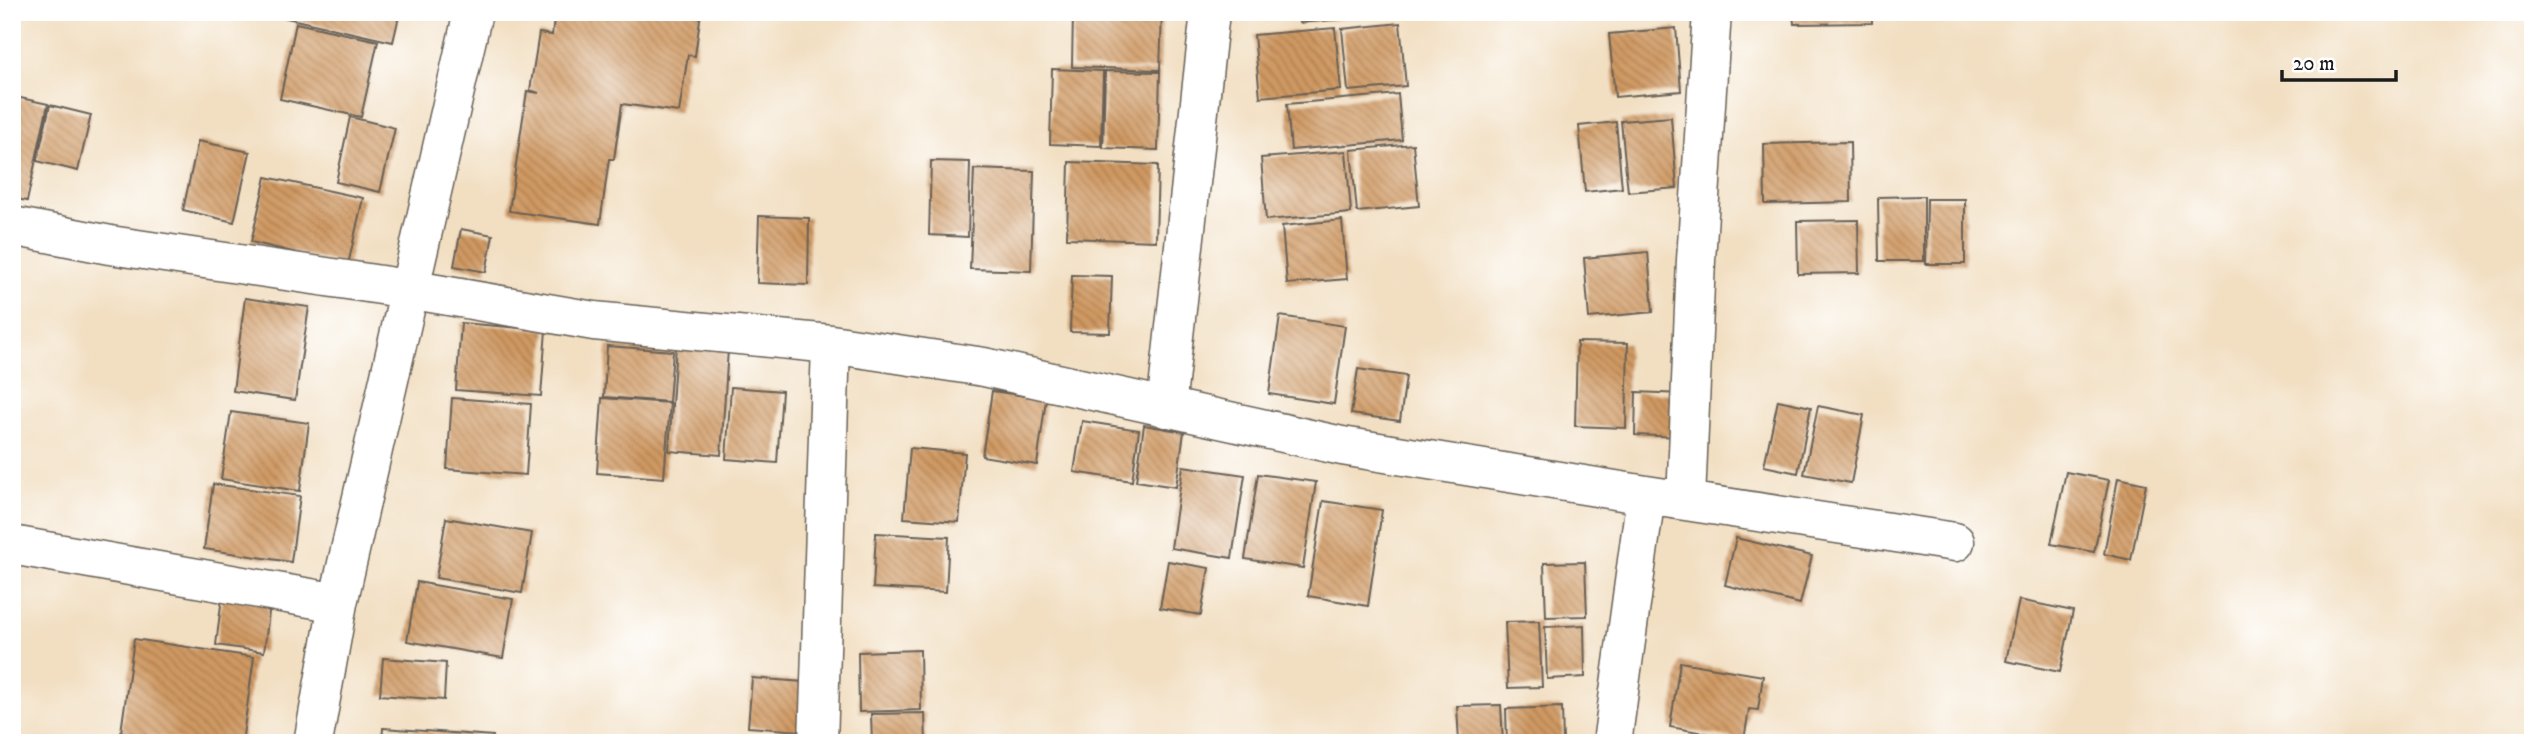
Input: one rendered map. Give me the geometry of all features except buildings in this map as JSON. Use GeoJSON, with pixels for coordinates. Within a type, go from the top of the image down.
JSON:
{"type":"FeatureCollection","features":[{"type":"Feature","properties":{"kind":"street"},"geometry":{"type":"LineString","coordinates":[[313,743],[338,603],[473,12]]}},
{"type":"Feature","properties":{"kind":"street"},"geometry":{"type":"LineString","coordinates":[[1166,408],[1210,12]]}},
{"type":"Feature","properties":{"kind":"street"},"geometry":{"type":"LineString","coordinates":[[1686,500],[1696,260],[1712,12]]}},
{"type":"Feature","properties":{"kind":"street"},"geometry":{"type":"LineString","coordinates":[[12,226],[110,245],[408,289],[594,321],[831,344],[984,367],[1342,446],[1955,542]]}},
{"type":"Feature","properties":{"kind":"street"},"geometry":{"type":"LineString","coordinates":[[818,743],[831,344]]}},
{"type":"Feature","properties":{"kind":"street"},"geometry":{"type":"LineString","coordinates":[[1612,743],[1646,495]]}},
{"type":"Feature","properties":{"kind":"street"},"geometry":{"type":"LineString","coordinates":[[12,545],[338,603]]}}]}
